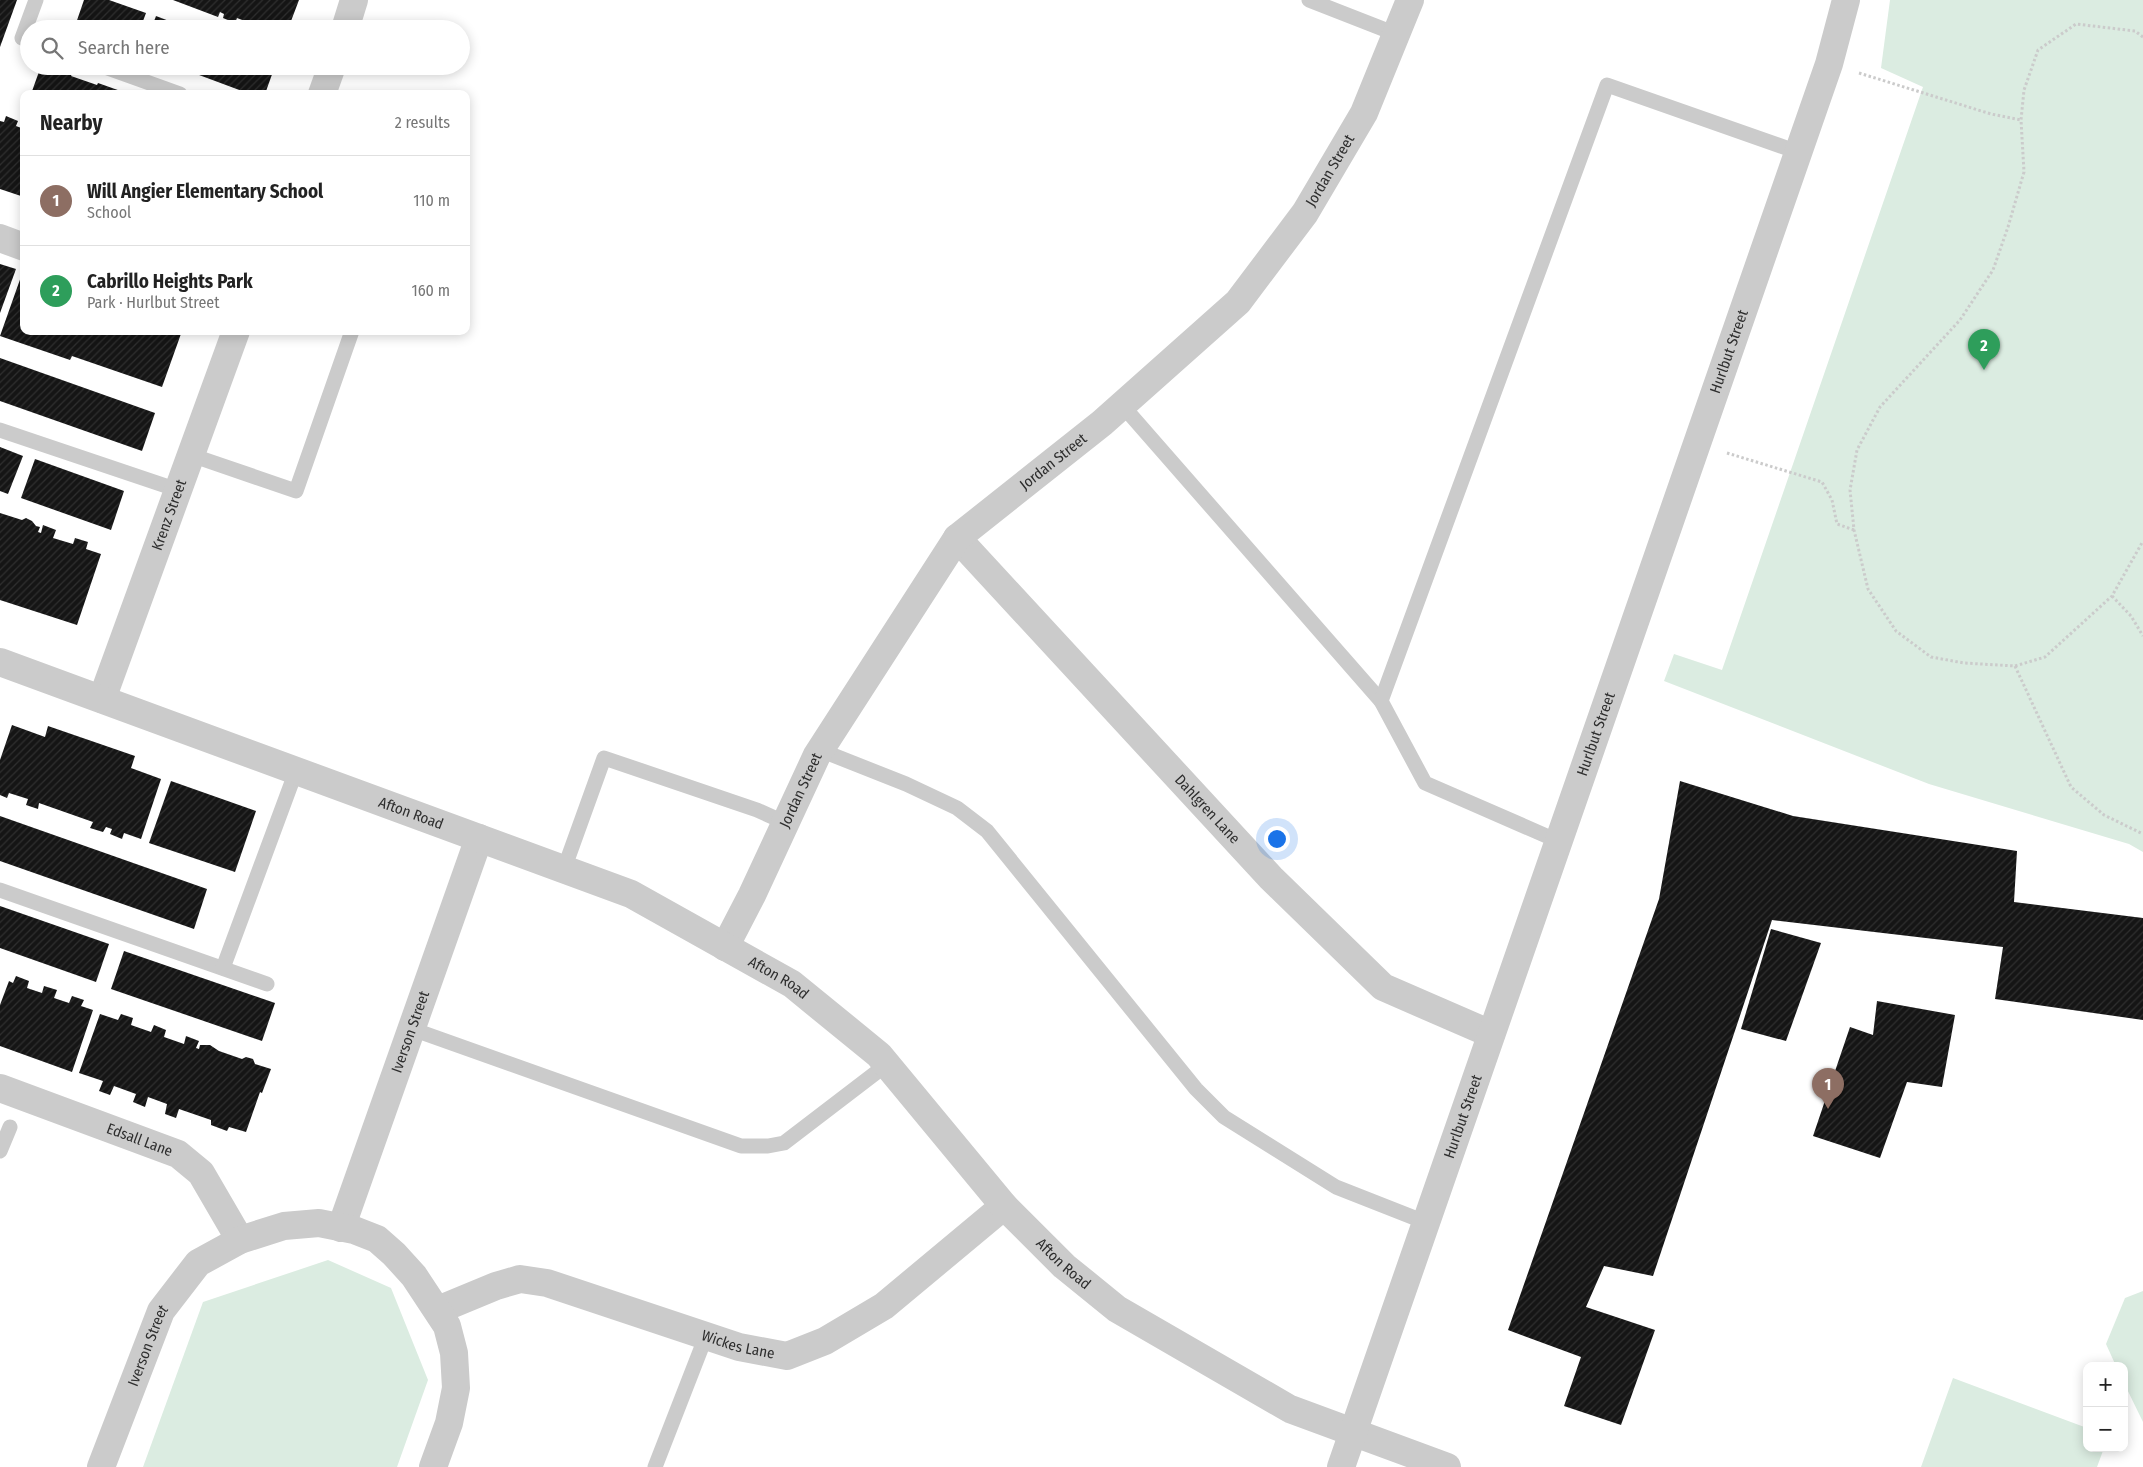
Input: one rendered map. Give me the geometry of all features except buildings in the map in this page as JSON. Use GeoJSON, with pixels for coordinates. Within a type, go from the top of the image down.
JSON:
{"type":"FeatureCollection","features":[{"type":"Feature","properties":{"kind":"street"},"geometry":{"type":"LineString","coordinates":[[348,20],[354,0]]}},
{"type":"Feature","properties":{"kind":"street","name":"Jordan Street"},"geometry":{"type":"LineString","coordinates":[[725,947],[752,896],[820,750],[957,538],[1102,424],[1238,302],[1305,213],[1364,113],[1410,0]]}},
{"type":"Feature","properties":{"kind":"street","name":"Hurlbut Street"},"geometry":{"type":"LineString","coordinates":[[1341,1467],[1829,64],[1846,0]]}},
{"type":"Feature","properties":{"kind":"street"},"geometry":{"type":"LineString","coordinates":[[323,90],[329,75]]}},
{"type":"Feature","properties":{"kind":"street"},"geometry":{"type":"LineString","coordinates":[[0,238],[20,246]]}},
{"type":"Feature","properties":{"kind":"street","name":"Krenz Street"},"geometry":{"type":"LineString","coordinates":[[102,699],[235,335]]}},
{"type":"Feature","properties":{"kind":"street","name":"Dahlgren Lane"},"geometry":{"type":"LineString","coordinates":[[957,538],[1271,878],[1383,986],[1491,1034]]}},
{"type":"Feature","properties":{"kind":"street","name":"Afton Road"},"geometry":{"type":"LineString","coordinates":[[0,662],[102,699],[150,719],[631,894],[792,984],[879,1055],[1004,1206],[1064,1266],[1117,1309],[1290,1408],[1446,1467]]}},
{"type":"Feature","properties":{"kind":"street","name":"Iverson Street"},"geometry":{"type":"LineString","coordinates":[[341,1228],[480,838]]}},
{"type":"Feature","properties":{"kind":"street","name":"Edsall Lane"},"geometry":{"type":"LineString","coordinates":[[0,1088],[178,1154],[201,1173],[240,1240]]}},
{"type":"Feature","properties":{"kind":"street","name":"Wickes Lane"},"geometry":{"type":"LineString","coordinates":[[438,1310],[496,1286],[520,1279],[547,1283],[739,1347],[787,1356],[826,1341],[884,1306],[1004,1206]]}},
{"type":"Feature","properties":{"kind":"street","name":"Iverson Street"},"geometry":{"type":"LineString","coordinates":[[101,1467],[161,1311],[198,1262],[240,1240],[284,1226],[319,1223],[377,1239],[414,1276],[447,1326],[454,1353],[456,1388],[449,1423],[433,1467]]}},
{"type":"Feature","properties":{"kind":"lane"},"geometry":{"type":"LineString","coordinates":[[29,20],[36,0]]}},
{"type":"Feature","properties":{"kind":"lane"},"geometry":{"type":"LineString","coordinates":[[1309,0],[1396,34]]}},
{"type":"Feature","properties":{"kind":"lane"},"geometry":{"type":"LineString","coordinates":[[127,75],[169,90]]}},
{"type":"Feature","properties":{"kind":"lane"},"geometry":{"type":"LineString","coordinates":[[1381,701],[1607,85],[1798,152]]}},
{"type":"Feature","properties":{"kind":"lane"},"geometry":{"type":"LineString","coordinates":[[191,455],[296,491],[351,335]]}},
{"type":"Feature","properties":{"kind":"lane"},"geometry":{"type":"LineString","coordinates":[[1122,405],[1381,701],[1425,784],[1558,842]]}},
{"type":"Feature","properties":{"kind":"lane"},"geometry":{"type":"LineString","coordinates":[[0,430],[178,490]]}},
{"type":"Feature","properties":{"kind":"lane"},"geometry":{"type":"LineString","coordinates":[[820,750],[906,784],[957,808],[987,832],[1196,1089],[1224,1117],[1336,1187],[1425,1222]]}},
{"type":"Feature","properties":{"kind":"lane"},"geometry":{"type":"LineString","coordinates":[[564,869],[604,758],[757,810],[786,823]]}},
{"type":"Feature","properties":{"kind":"lane"},"geometry":{"type":"LineString","coordinates":[[223,968],[296,771]]}},
{"type":"Feature","properties":{"kind":"lane"},"geometry":{"type":"LineString","coordinates":[[0,890],[267,984]]}},
{"type":"Feature","properties":{"kind":"lane"},"geometry":{"type":"LineString","coordinates":[[412,1029],[741,1146],[768,1146],[784,1143],[886,1064]]}},
{"type":"Feature","properties":{"kind":"lane"},"geometry":{"type":"LineString","coordinates":[[0,1151],[10,1127]]}},
{"type":"Feature","properties":{"kind":"lane"},"geometry":{"type":"LineString","coordinates":[[655,1467],[706,1336]]}},
{"type":"Feature","properties":{"kind":"path"},"geometry":{"type":"LineString","coordinates":[[2143,37],[2135,31],[2076,24],[2038,50],[2024,90],[2021,120],[2024,172],[1993,270],[1960,320],[1880,408],[1857,450],[1850,490],[1854,530],[1868,589],[1896,631],[1931,657],[1964,663],[2015,666],[2045,657],[2112,596],[2143,540]]}},
{"type":"Feature","properties":{"kind":"path"},"geometry":{"type":"LineString","coordinates":[[1829,64],[1991,114],[2021,120]]}},
{"type":"Feature","properties":{"kind":"path"},"geometry":{"type":"LineString","coordinates":[[1696,443],[1822,482],[1832,500],[1838,524],[1854,530]]}},
{"type":"Feature","properties":{"kind":"path"},"geometry":{"type":"LineString","coordinates":[[2112,596],[2131,616],[2143,636]]}},
{"type":"Feature","properties":{"kind":"path"},"geometry":{"type":"LineString","coordinates":[[2015,666],[2071,787],[2104,815],[2143,834]]}},
{"type":"Feature","properties":{"kind":"green space"},"geometry":{"type":"Polygon","coordinates":[[[1890,0],[2143,0],[2143,852],[2129,844],[1929,784],[1664,681],[1674,654],[1722,670],[1923,87],[1881,68],[1890,0]]]}},
{"type":"Feature","properties":{"kind":"green space"},"geometry":{"type":"Polygon","coordinates":[[[328,1260],[391,1288],[428,1380],[397,1467],[143,1467],[203,1302],[328,1260]]]}},
{"type":"Feature","properties":{"kind":"green space"},"geometry":{"type":"Polygon","coordinates":[[[2143,1291],[2143,1422],[2128,1391],[2128,1362],[2114,1362],[2106,1344],[2125,1298],[2143,1291]]]}},
{"type":"Feature","properties":{"kind":"green space"},"geometry":{"type":"Polygon","coordinates":[[[1953,1378],[2083,1427],[2083,1452],[2103,1452],[2097,1467],[1921,1467],[1953,1378]]]}},
{"type":"Feature","properties":{"kind":"place","name":"Cabrillo Heights Park"},"geometry":{"type":"Point","coordinates":[1984,370]}},
{"type":"Feature","properties":{"kind":"place","name":"Will Angier Elementary School"},"geometry":{"type":"Point","coordinates":[1828,1109]}}]}
